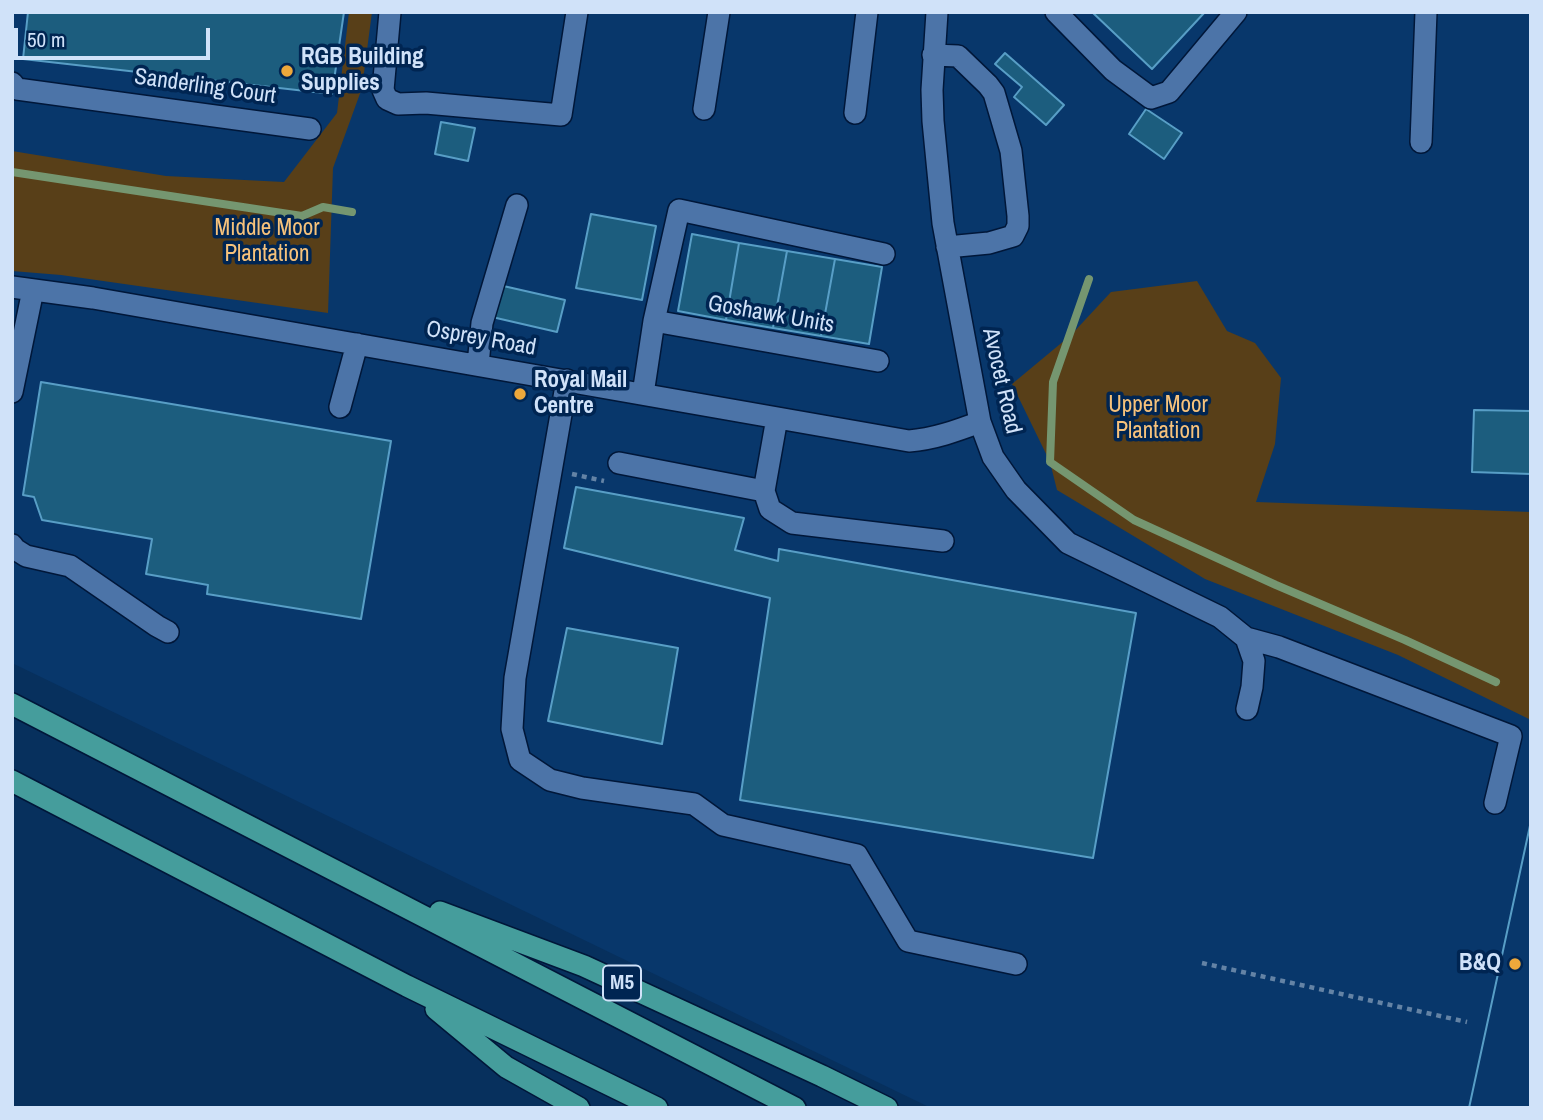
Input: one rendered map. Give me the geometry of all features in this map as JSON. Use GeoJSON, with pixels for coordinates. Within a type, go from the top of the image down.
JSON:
{"type":"FeatureCollection","features":[{"type":"Feature","properties":{"kind":"highway","name":"M5"},"geometry":{"type":"LineString","coordinates":[[12,704],[795,1108]]}},
{"type":"Feature","properties":{"kind":"highway"},"geometry":{"type":"LineString","coordinates":[[12,781],[407,986],[656,1108]]}},
{"type":"Feature","properties":{"kind":"highway","name":"M5"},"geometry":{"type":"LineString","coordinates":[[349,878],[584,966],[887,1108]]}},
{"type":"Feature","properties":{"kind":"highway"},"geometry":{"type":"LineString","coordinates":[[407,986],[506,1067],[579,1108]]}},
{"type":"Feature","properties":{"kind":"street"},"geometry":{"type":"LineString","coordinates":[[390,12],[383,90],[387,99],[398,104],[426,103],[561,115],[577,12]]}},
{"type":"Feature","properties":{"kind":"street"},"geometry":{"type":"LineString","coordinates":[[704,109],[719,12]]}},
{"type":"Feature","properties":{"kind":"street"},"geometry":{"type":"LineString","coordinates":[[855,113],[867,12]]}},
{"type":"Feature","properties":{"kind":"street","name":"Avocet Road"},"geometry":{"type":"LineString","coordinates":[[937,12],[932,90],[943,223],[980,422],[993,457],[1016,490],[1068,543],[1220,617],[1246,639]]}},
{"type":"Feature","properties":{"kind":"street"},"geometry":{"type":"LineString","coordinates":[[1056,12],[1113,70],[1151,98],[1169,93],[1236,12]]}},
{"type":"Feature","properties":{"kind":"street"},"geometry":{"type":"LineString","coordinates":[[1421,142],[1426,12]]}},
{"type":"Feature","properties":{"kind":"street"},"geometry":{"type":"LineString","coordinates":[[933,55],[958,56],[993,93],[1011,151],[1018,216],[1018,226],[1013,236],[989,243],[947,247]]}},
{"type":"Feature","properties":{"kind":"street","name":"Sanderling Court"},"geometry":{"type":"LineString","coordinates":[[12,83],[17,89],[310,129]]}},
{"type":"Feature","properties":{"kind":"street"},"geometry":{"type":"LineString","coordinates":[[478,365],[482,323],[517,205]]}},
{"type":"Feature","properties":{"kind":"street"},"geometry":{"type":"LineString","coordinates":[[643,394],[654,321],[679,210],[884,254]]}},
{"type":"Feature","properties":{"kind":"street"},"geometry":{"type":"LineString","coordinates":[[12,392],[22,288]]}},
{"type":"Feature","properties":{"kind":"street","name":"Osprey Road"},"geometry":{"type":"LineString","coordinates":[[22,288],[93,298],[909,441],[927,440],[980,422]]}},
{"type":"Feature","properties":{"kind":"street","name":"Goshawk Units"},"geometry":{"type":"LineString","coordinates":[[654,321],[878,361]]}},
{"type":"Feature","properties":{"kind":"street"},"geometry":{"type":"LineString","coordinates":[[340,407],[357,344]]}},
{"type":"Feature","properties":{"kind":"street"},"geometry":{"type":"LineString","coordinates":[[567,380],[515,677],[512,729],[520,760],[550,780],[582,788],[694,804],[723,825],[857,855],[908,941],[1016,964]]}},
{"type":"Feature","properties":{"kind":"street"},"geometry":{"type":"LineString","coordinates":[[777,418],[764,491],[770,509],[792,523],[943,541]]}},
{"type":"Feature","properties":{"kind":"street"},"geometry":{"type":"LineString","coordinates":[[619,463],[764,491]]}},
{"type":"Feature","properties":{"kind":"street"},"geometry":{"type":"LineString","coordinates":[[12,545],[26,556],[70,566],[168,632]]}},
{"type":"Feature","properties":{"kind":"street"},"geometry":{"type":"LineString","coordinates":[[1246,639],[1254,661],[1247,709]]}},
{"type":"Feature","properties":{"kind":"street"},"geometry":{"type":"LineString","coordinates":[[1246,639],[1279,647],[1511,736],[1495,803]]}},
{"type":"Feature","properties":{"kind":"path"},"geometry":{"type":"LineString","coordinates":[[551,469],[607,482],[619,463]]}},
{"type":"Feature","properties":{"kind":"path"},"geometry":{"type":"LineString","coordinates":[[1202,963],[1467,1022]]}},
{"type":"Feature","properties":{"kind":"shaded area"},"geometry":{"type":"Polygon","coordinates":[[[12,12],[1531,12],[1531,1108],[931,1108],[12,663],[12,12]]]}},
{"type":"Feature","properties":{"kind":"green space","name":"Middle Moor Plantation"},"geometry":{"type":"Polygon","coordinates":[[[349,12],[372,12],[362,88],[333,168],[328,313],[61,275],[12,271],[12,151],[166,176],[284,182],[337,113],[349,12]]]}},
{"type":"Feature","properties":{"kind":"green space","name":"Upper Moor Plantation"},"geometry":{"type":"Polygon","coordinates":[[[1197,281],[1227,331],[1255,343],[1281,378],[1275,444],[1256,502],[1531,512],[1531,720],[1398,655],[1205,579],[1057,490],[1050,462],[1012,384],[1071,335],[1111,292],[1197,281]]]}},
{"type":"Feature","properties":{"kind":"building"},"geometry":{"type":"Polygon","coordinates":[[[28,12],[344,12],[332,94],[23,59],[28,12]]]}},
{"type":"Feature","properties":{"kind":"building"},"geometry":{"type":"Polygon","coordinates":[[[1092,12],[1205,12],[1152,69],[1092,12]]]}},
{"type":"Feature","properties":{"kind":"building"},"geometry":{"type":"Polygon","coordinates":[[[1005,53],[1064,105],[1046,125],[1014,97],[1022,87],[995,64],[1005,53]]]}},
{"type":"Feature","properties":{"kind":"building"},"geometry":{"type":"Polygon","coordinates":[[[1146,109],[1182,133],[1164,159],[1129,134],[1146,109]]]}},
{"type":"Feature","properties":{"kind":"building"},"geometry":{"type":"Polygon","coordinates":[[[441,122],[475,128],[468,161],[435,154],[441,122]]]}},
{"type":"Feature","properties":{"kind":"building"},"geometry":{"type":"Polygon","coordinates":[[[591,214],[656,226],[642,300],[576,288],[591,214]]]}},
{"type":"Feature","properties":{"kind":"building"},"geometry":{"type":"Polygon","coordinates":[[[692,234],[739,243],[726,320],[678,311],[692,234]]]}},
{"type":"Feature","properties":{"kind":"building"},"geometry":{"type":"Polygon","coordinates":[[[739,243],[787,251],[773,328],[726,320],[739,243]]]}},
{"type":"Feature","properties":{"kind":"building"},"geometry":{"type":"Polygon","coordinates":[[[787,251],[835,259],[821,336],[773,328],[787,251]]]}},
{"type":"Feature","properties":{"kind":"building"},"geometry":{"type":"Polygon","coordinates":[[[835,259],[882,267],[869,344],[821,336],[835,259]]]}},
{"type":"Feature","properties":{"kind":"building"},"geometry":{"type":"Polygon","coordinates":[[[499,285],[565,300],[557,332],[492,317],[499,285]]]}},
{"type":"Feature","properties":{"kind":"building"},"geometry":{"type":"Polygon","coordinates":[[[41,382],[391,441],[361,619],[207,594],[208,585],[146,574],[152,539],[42,520],[34,497],[23,495],[41,382]]]}},
{"type":"Feature","properties":{"kind":"building"},"geometry":{"type":"Polygon","coordinates":[[[1474,410],[1531,411],[1531,474],[1472,472],[1474,410]]]}},
{"type":"Feature","properties":{"kind":"building"},"geometry":{"type":"Polygon","coordinates":[[[576,487],[744,518],[735,550],[778,561],[779,549],[1136,613],[1093,858],[740,800],[770,598],[564,548],[576,487]]]}},
{"type":"Feature","properties":{"kind":"building"},"geometry":{"type":"Polygon","coordinates":[[[567,628],[678,648],[662,744],[548,721],[567,628]]]}},
{"type":"Feature","properties":{"kind":"building","name":"B&Q"},"geometry":{"type":"Polygon","coordinates":[[[1531,821],[1531,1108],[1469,1108],[1531,821]]]}},
{"type":"Feature","properties":{"kind":"building","name":"B&Q"},"geometry":{"type":"Polygon","coordinates":[[[1531,821],[1531,1108],[1469,1108],[1531,821]]]}},
{"type":"Feature","properties":{"kind":"waterway"},"geometry":{"type":"LineString","coordinates":[[12,172],[302,216],[323,207],[352,212]]}},
{"type":"Feature","properties":{"kind":"waterway"},"geometry":{"type":"LineString","coordinates":[[1089,279],[1053,382],[1050,462],[1134,520],[1496,682]]}},
{"type":"Feature","properties":{"kind":"place","name":"RGB Building Supplies"},"geometry":{"type":"Point","coordinates":[287,71]}},
{"type":"Feature","properties":{"kind":"place","name":"Royal Mail Centre"},"geometry":{"type":"Point","coordinates":[520,394]}},
{"type":"Feature","properties":{"kind":"place","name":"B&Q"},"geometry":{"type":"Point","coordinates":[1515,964]}}]}
